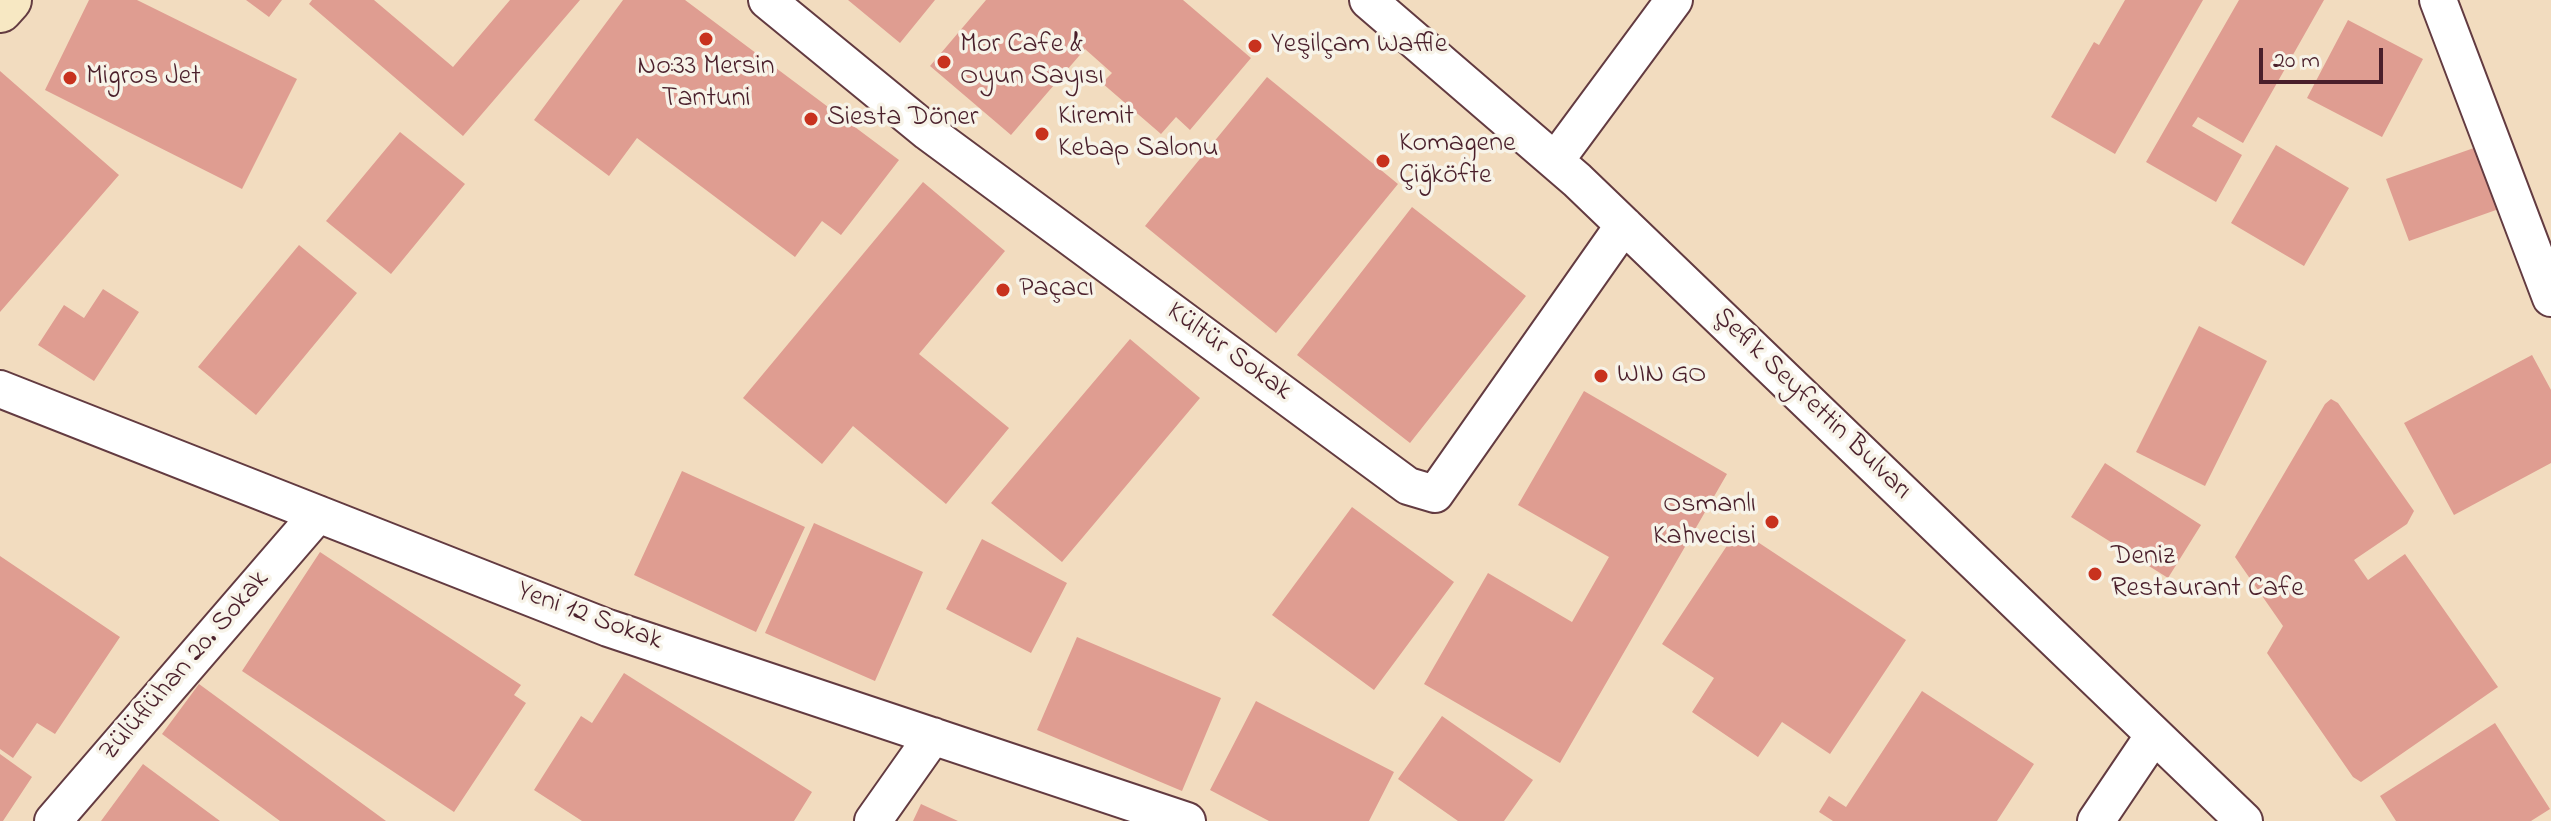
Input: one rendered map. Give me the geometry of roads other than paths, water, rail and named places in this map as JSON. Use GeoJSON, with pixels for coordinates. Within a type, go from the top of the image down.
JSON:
{"type":"FeatureCollection","features":[{"type":"Feature","properties":{"kind":"street"},"geometry":{"type":"LineString","coordinates":[[0,10],[9,0]]}},
{"type":"Feature","properties":{"kind":"street","name":"Kültür Sokak"},"geometry":{"type":"LineString","coordinates":[[767,0],[953,151],[1408,486],[1435,494],[1624,225]]}},
{"type":"Feature","properties":{"kind":"street","name":"Şefik Seyfettin Bulvarı"},"geometry":{"type":"LineString","coordinates":[[1368,0],[1555,161],[1624,225],[2244,821]]}},
{"type":"Feature","properties":{"kind":"street"},"geometry":{"type":"LineString","coordinates":[[1555,161],[1674,0]]}},
{"type":"Feature","properties":{"kind":"street"},"geometry":{"type":"LineString","coordinates":[[2438,0],[2551,298]]}},
{"type":"Feature","properties":{"kind":"street","name":"Yeni 12 Sokak"},"geometry":{"type":"LineString","coordinates":[[0,389],[608,628],[1187,821]]}},
{"type":"Feature","properties":{"kind":"street","name":"Zülüflühan 20. Sokak"},"geometry":{"type":"LineString","coordinates":[[53,821],[318,514]]}},
{"type":"Feature","properties":{"kind":"street"},"geometry":{"type":"LineString","coordinates":[[2096,821],[2154,735]]}},
{"type":"Feature","properties":{"kind":"street"},"geometry":{"type":"LineString","coordinates":[[873,821],[933,736]]}},
{"type":"Feature","properties":{"kind":"place","name":"No:33 Mersin Tantuni"},"geometry":{"type":"Point","coordinates":[706,39]}},
{"type":"Feature","properties":{"kind":"place","name":"Yeşilçam Waffle"},"geometry":{"type":"Point","coordinates":[1255,46]}},
{"type":"Feature","properties":{"kind":"place","name":"Mor Cafe & Oyun Sayısı"},"geometry":{"type":"Point","coordinates":[944,62]}},
{"type":"Feature","properties":{"kind":"place","name":"Migros Jet"},"geometry":{"type":"Point","coordinates":[70,78]}},
{"type":"Feature","properties":{"kind":"place","name":"Siesta Döner"},"geometry":{"type":"Point","coordinates":[811,119]}},
{"type":"Feature","properties":{"kind":"place","name":"Kiremit Kebap Salonu"},"geometry":{"type":"Point","coordinates":[1042,134]}},
{"type":"Feature","properties":{"kind":"place","name":"Komagene Çiğköfte"},"geometry":{"type":"Point","coordinates":[1383,161]}},
{"type":"Feature","properties":{"kind":"place","name":"Paçacı"},"geometry":{"type":"Point","coordinates":[1003,290]}},
{"type":"Feature","properties":{"kind":"place","name":"WIN GO"},"geometry":{"type":"Point","coordinates":[1601,376]}},
{"type":"Feature","properties":{"kind":"place","name":"Osmanlı Kahvecisi"},"geometry":{"type":"Point","coordinates":[1772,522]}},
{"type":"Feature","properties":{"kind":"place","name":"Deniz Restaurant Cafe"},"geometry":{"type":"Point","coordinates":[2095,574]}}]}
